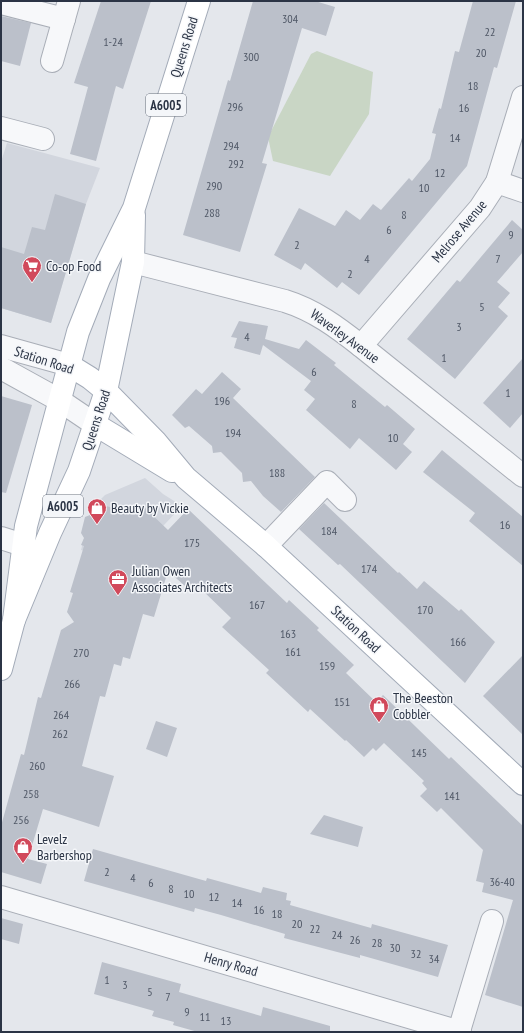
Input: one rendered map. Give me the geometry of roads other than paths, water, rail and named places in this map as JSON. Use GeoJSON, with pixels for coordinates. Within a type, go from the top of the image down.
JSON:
{"type":"FeatureCollection","features":[{"type":"Feature","properties":{"kind":"main road","name":"Queens Road"},"geometry":{"type":"LineString","coordinates":[[14,620],[22,545],[26,526],[78,332],[99,279],[134,208],[198,1]]}},
{"type":"Feature","properties":{"kind":"main road","name":"Queens Road"},"geometry":{"type":"LineString","coordinates":[[1,669],[14,620],[50,533],[79,471],[96,425],[106,391],[133,262],[134,208]]}},
{"type":"Feature","properties":{"kind":"main road","name":"Station Road"},"geometry":{"type":"LineString","coordinates":[[69,365],[90,378],[106,391],[156,442],[186,478],[266,546],[523,784]]}},
{"type":"Feature","properties":{"kind":"main road","name":"Station Road"},"geometry":{"type":"LineString","coordinates":[[96,425],[134,446],[162,466],[186,478]]}},
{"type":"Feature","properties":{"kind":"street"},"geometry":{"type":"LineString","coordinates":[[1,3],[66,10],[52,61]]}},
{"type":"Feature","properties":{"kind":"street","name":"Melrose Avenue"},"geometry":{"type":"LineString","coordinates":[[361,346],[480,208],[497,182],[523,97]]}},
{"type":"Feature","properties":{"kind":"street"},"geometry":{"type":"LineString","coordinates":[[1,128],[43,139]]}},
{"type":"Feature","properties":{"kind":"street"},"geometry":{"type":"LineString","coordinates":[[497,182],[523,191]]}},
{"type":"Feature","properties":{"kind":"street","name":"Waverley Avenue"},"geometry":{"type":"LineString","coordinates":[[133,262],[305,307],[340,329],[523,476]]}},
{"type":"Feature","properties":{"kind":"street","name":"Station Road"},"geometry":{"type":"LineString","coordinates":[[1,346],[69,365]]}},
{"type":"Feature","properties":{"kind":"street","name":"Station Road"},"geometry":{"type":"LineString","coordinates":[[1,368],[59,400],[96,425]]}},
{"type":"Feature","properties":{"kind":"street"},"geometry":{"type":"LineString","coordinates":[[266,546],[327,482],[345,500]]}},
{"type":"Feature","properties":{"kind":"street"},"geometry":{"type":"LineString","coordinates":[[1,538],[22,545]]}},
{"type":"Feature","properties":{"kind":"street","name":"Henry Road"},"geometry":{"type":"LineString","coordinates":[[1,897],[460,1032]]}},
{"type":"Feature","properties":{"kind":"street"},"geometry":{"type":"LineString","coordinates":[[460,1032],[492,921]]}},
{"type":"Feature","properties":{"kind":"place","name":"Co-op Food"},"geometry":{"type":"Point","coordinates":[32,283]}},
{"type":"Feature","properties":{"kind":"place","name":"Beauty by Vickie"},"geometry":{"type":"Point","coordinates":[97,525]}},
{"type":"Feature","properties":{"kind":"place","name":"Julian Owen Associates Architects"},"geometry":{"type":"Point","coordinates":[118,596]}},
{"type":"Feature","properties":{"kind":"place","name":"The Beeston Cobbler"},"geometry":{"type":"Point","coordinates":[379,723]}},
{"type":"Feature","properties":{"kind":"place","name":"Levelz Barbershop"},"geometry":{"type":"Point","coordinates":[23,864]}}]}
